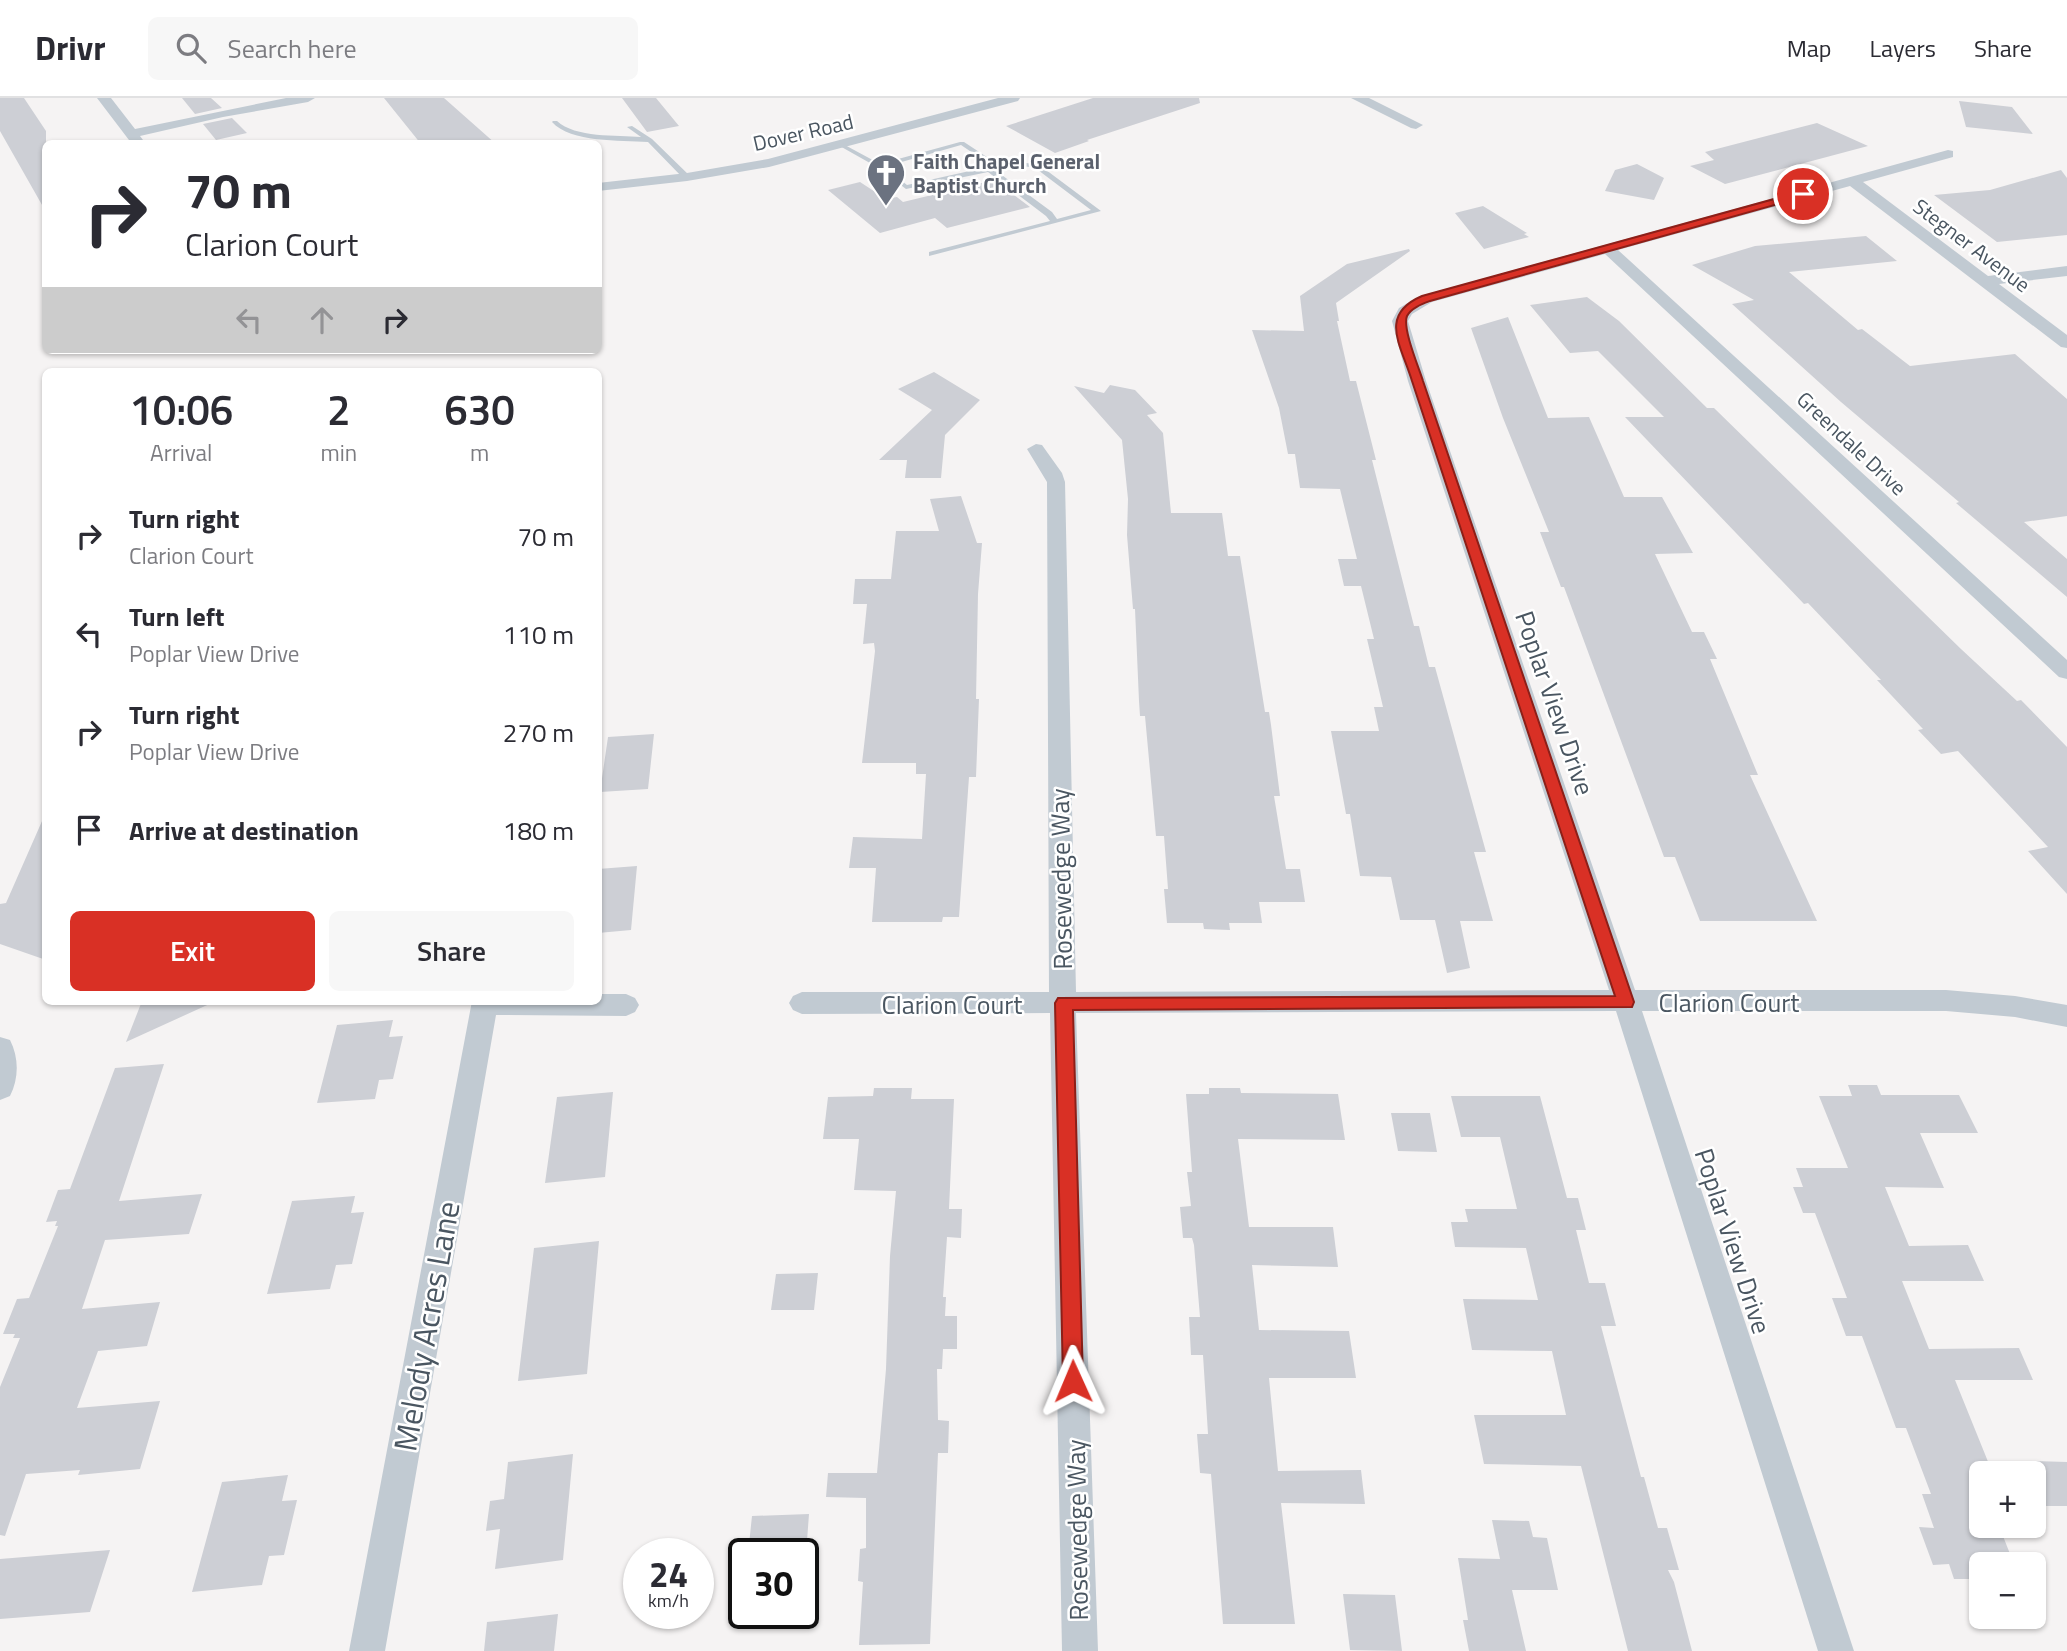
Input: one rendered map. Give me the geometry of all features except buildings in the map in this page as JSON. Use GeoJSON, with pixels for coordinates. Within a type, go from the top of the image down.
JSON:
{"type":"FeatureCollection","features":[{"type":"Feature","properties":{"kind":"street"},"geometry":{"type":"LineString","coordinates":[[104,98],[135,139],[213,115],[308,98]]}},
{"type":"Feature","properties":{"kind":"street","name":"Dover Road"},"geometry":{"type":"LineString","coordinates":[[602,187],[687,177],[769,163],[1013,98]]}},
{"type":"Feature","properties":{"kind":"street"},"geometry":{"type":"LineString","coordinates":[[1358,98],[1416,125]]}},
{"type":"Feature","properties":{"kind":"street","name":"Poplar View Drive"},"geometry":{"type":"LineString","coordinates":[[1836,1651],[1626,1002],[1426,407],[1400,321],[1405,310],[1426,299],[1948,154]]}},
{"type":"Feature","properties":{"kind":"street","name":"Stegner Avenue"},"geometry":{"type":"LineString","coordinates":[[1853,181],[2067,343]]}},
{"type":"Feature","properties":{"kind":"street","name":"Greendale Drive"},"geometry":{"type":"LineString","coordinates":[[1607,248],[2067,672]]}},
{"type":"Feature","properties":{"kind":"street"},"geometry":{"type":"LineString","coordinates":[[1985,281],[2067,271]]}},
{"type":"Feature","properties":{"kind":"street","name":"Rosewedge Way"},"geometry":{"type":"LineString","coordinates":[[1037,449],[1056,482],[1064,1003],[1080,1651]]}},
{"type":"Feature","properties":{"kind":"street","name":"Clarion Court"},"geometry":{"type":"LineString","coordinates":[[802,1003],[1975,1001],[2026,1007],[2067,1016]]}},
{"type":"Feature","properties":{"kind":"street","name":"Melody Acres Lane"},"geometry":{"type":"LineString","coordinates":[[367,1651],[484,1005]]}},
{"type":"Feature","properties":{"kind":"street"},"geometry":{"type":"LineString","coordinates":[[602,1005],[626,1005]]}},
{"type":"Feature","properties":{"kind":"street"},"geometry":{"type":"LineString","coordinates":[[0,1048],[4,1062],[0,1088]]}},
{"type":"Feature","properties":{"kind":"lane"},"geometry":{"type":"LineString","coordinates":[[555,122],[575,134],[650,140]]}},
{"type":"Feature","properties":{"kind":"lane"},"geometry":{"type":"LineString","coordinates":[[629,127],[650,140],[687,177]]}},
{"type":"Feature","properties":{"kind":"lane"},"geometry":{"type":"LineString","coordinates":[[879,166],[962,143],[1049,214],[1055,222]]}},
{"type":"Feature","properties":{"kind":"lane"},"geometry":{"type":"LineString","coordinates":[[842,145],[879,166],[906,187],[1013,164],[1036,165],[1097,211],[932,254]]}},
{"type":"Feature","properties":{"kind":"place","name":"Faith Chapel General Baptist Church"},"geometry":{"type":"Point","coordinates":[886,207]}},
{"type":"Feature","properties":{"kind":"route"},"geometry":{"type":"LineString","coordinates":[[1073,1381],[1064,1003],[1626,1002],[1418,381],[1401,327],[1400,321],[1405,310],[1426,299],[1803,194]]}}]}
